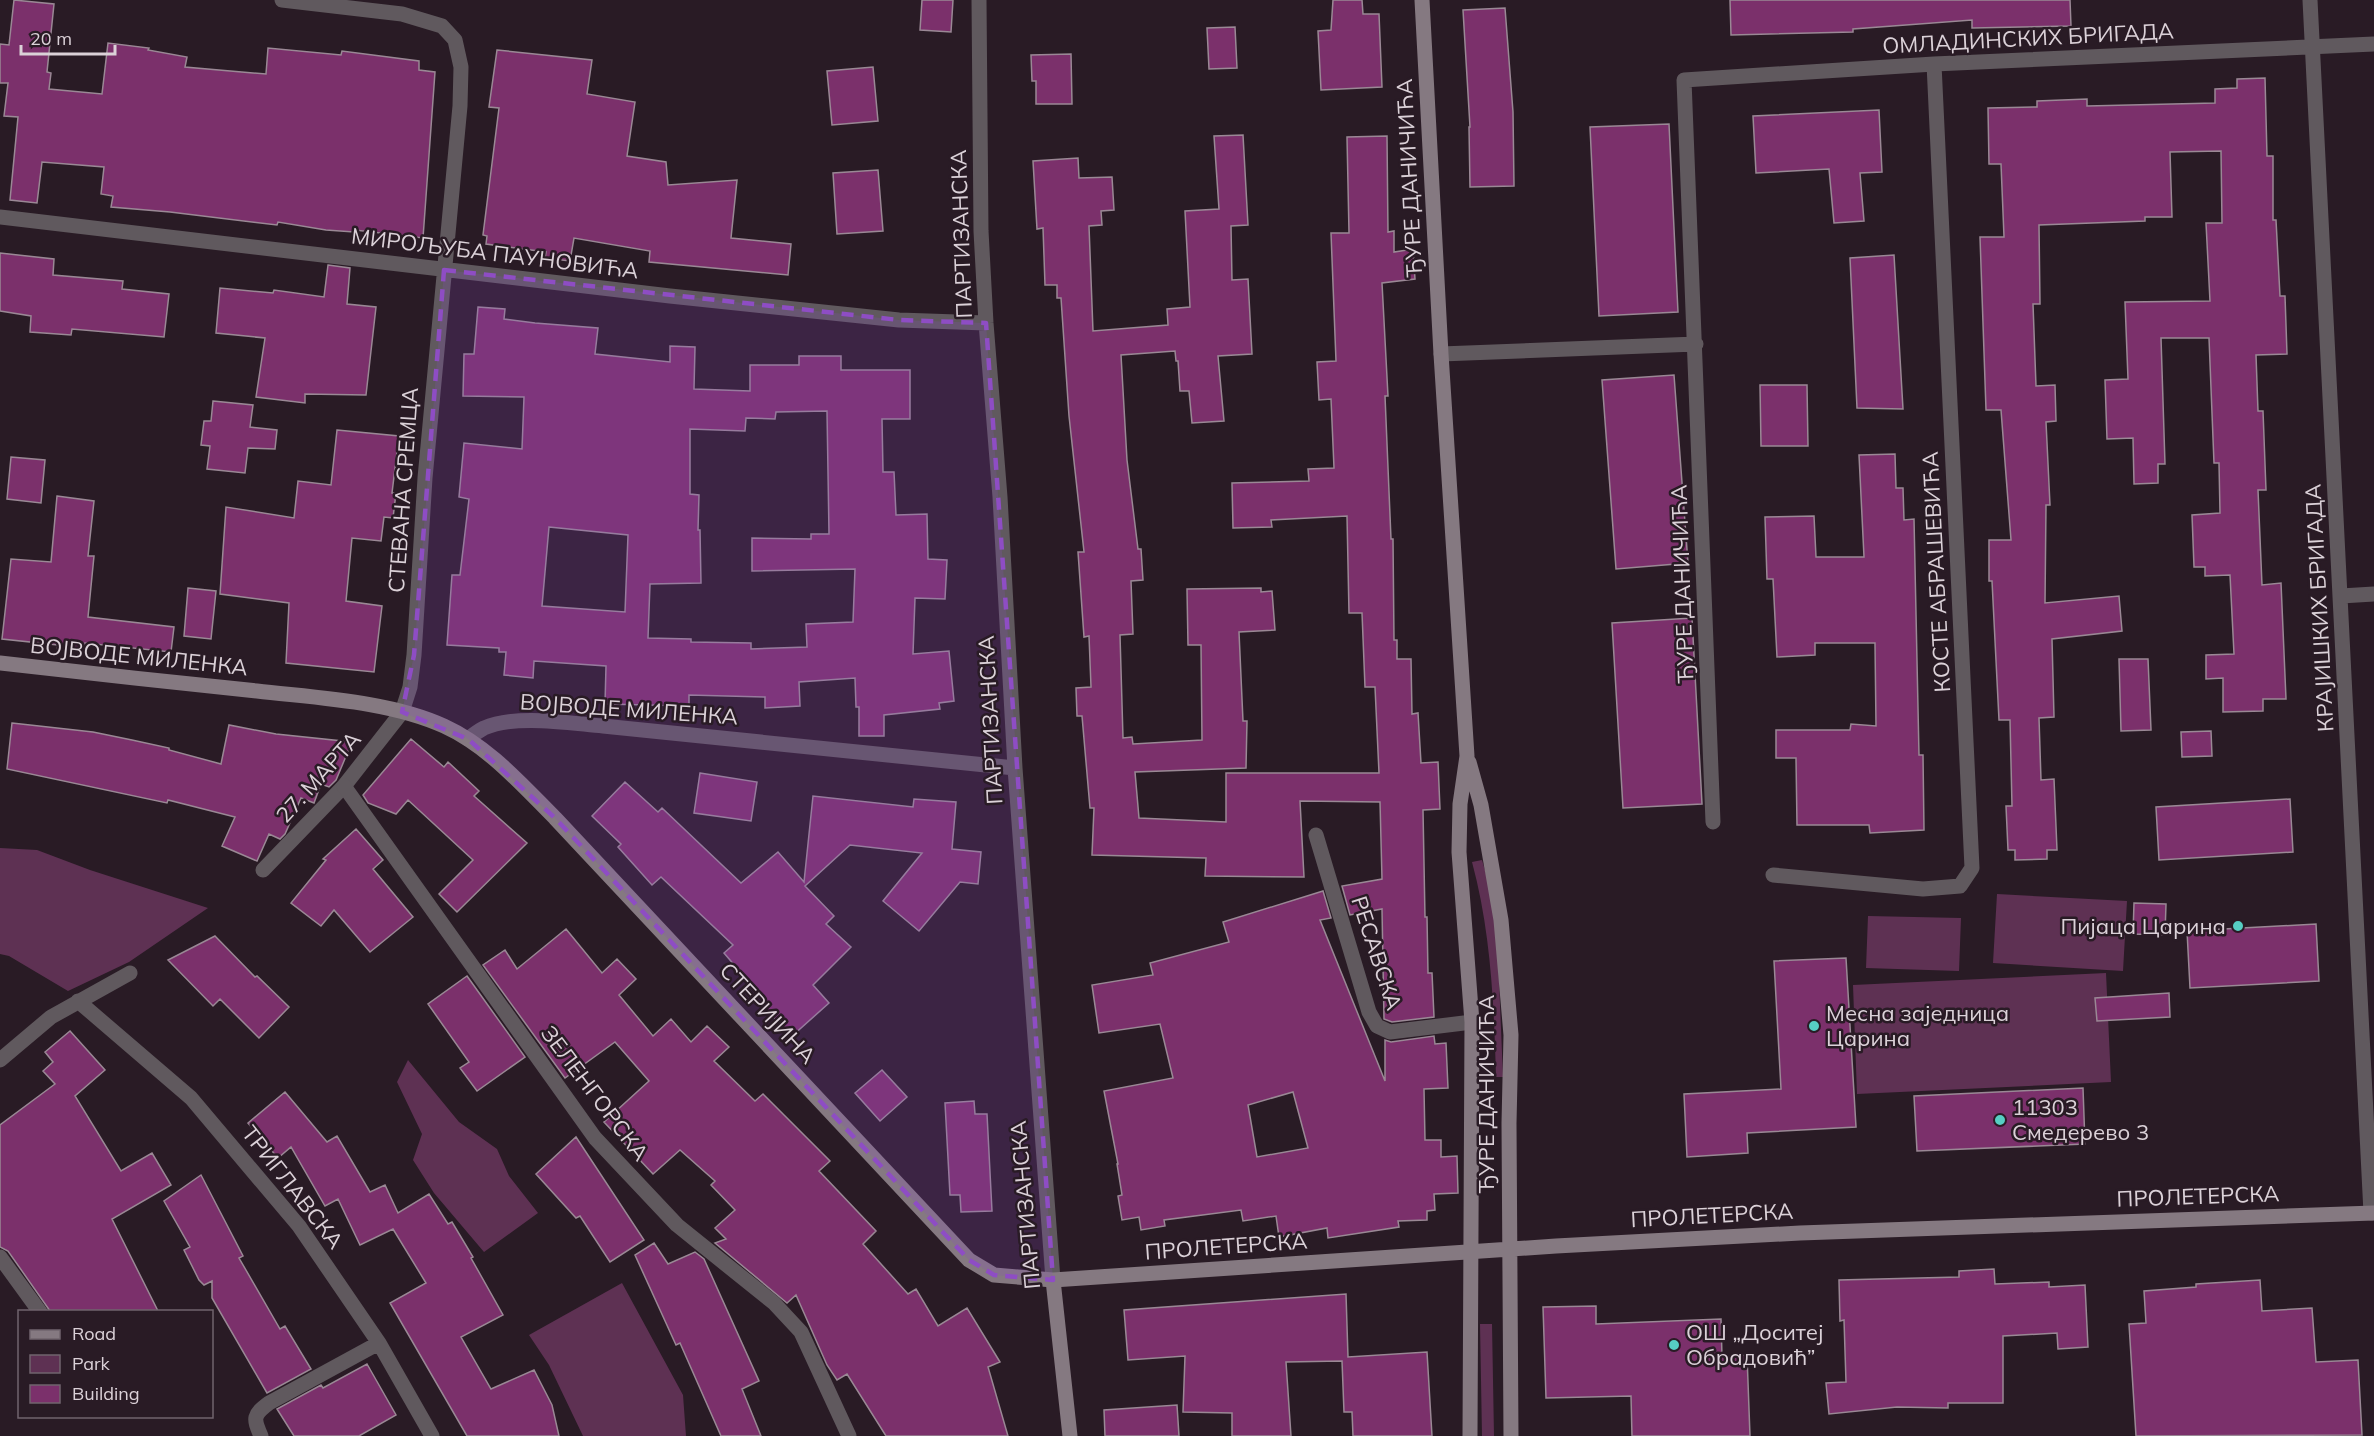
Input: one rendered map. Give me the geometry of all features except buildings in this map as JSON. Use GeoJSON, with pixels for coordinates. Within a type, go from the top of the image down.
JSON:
{"type":"FeatureCollection","features":[{"type":"Feature","properties":{"kind":"street","name":"СТЕВАНА СРЕМЦА"},"geometry":{"type":"LineString","coordinates":[[282,0],[402,14],[442,26],[455,40],[461,67],[460,106],[425,478],[414,655],[410,687],[402,712]]}},
{"type":"Feature","properties":{"kind":"street","name":"ПАРТИЗАНСКА"},"geometry":{"type":"LineString","coordinates":[[979,0],[981,231],[986,323],[1000,497],[1015,768],[1053,1280],[1070,1436]]}},
{"type":"Feature","properties":{"kind":"street","name":"ЂУРЕ ДАНИЧИЋА"},"geometry":{"type":"LineString","coordinates":[[1422,0],[1441,354],[1467,756],[1483,817],[1501,920],[1509,996],[1511,1035],[1510,1436]]}},
{"type":"Feature","properties":{"kind":"street","name":"КРАЈИШКИХ БРИГАДА"},"geometry":{"type":"LineString","coordinates":[[2310,0],[2372,1213]]}},
{"type":"Feature","properties":{"kind":"street","name":"ОМЛАДИНСКИХ БРИГАДА"},"geometry":{"type":"LineString","coordinates":[[1684,80],[1934,64],[2374,44]]}},
{"type":"Feature","properties":{"kind":"street","name":"КОСТЕ АБРАШЕВИЋА"},"geometry":{"type":"LineString","coordinates":[[1773,875],[1945,889],[1960,886],[1972,868],[1934,64]]}},
{"type":"Feature","properties":{"kind":"street","name":"ЂУРЕ ДАНИЧИЋА"},"geometry":{"type":"LineString","coordinates":[[1684,80],[1713,822]]}},
{"type":"Feature","properties":{"kind":"street","name":"МИРОЉУБА ПАУНОВИЋА"},"geometry":{"type":"LineString","coordinates":[[0,217],[444,270],[899,320],[986,323]]}},
{"type":"Feature","properties":{"kind":"street"},"geometry":{"type":"LineString","coordinates":[[1441,354],[1696,344]]}},
{"type":"Feature","properties":{"kind":"street"},"geometry":{"type":"LineString","coordinates":[[2341,596],[2374,594]]}},
{"type":"Feature","properties":{"kind":"street","name":"ВОЈВОДЕ МИЛЕНКА"},"geometry":{"type":"LineString","coordinates":[[0,663],[327,699],[402,712],[442,725],[468,739],[483,729],[500,724],[536,721],[1015,768]]}},
{"type":"Feature","properties":{"kind":"street","name":"27. МАРТА"},"geometry":{"type":"LineString","coordinates":[[263,870],[344,786],[402,712]]}},
{"type":"Feature","properties":{"kind":"street","name":"СТЕРИЈИНА"},"geometry":{"type":"LineString","coordinates":[[468,739],[503,767],[555,818],[969,1260],[994,1275],[1053,1280]]}},
{"type":"Feature","properties":{"kind":"street","name":"ЂУРЕ ДАНИЧИЋА"},"geometry":{"type":"LineString","coordinates":[[1467,756],[1460,804],[1459,852],[1472,1022],[1470,1436]]}},
{"type":"Feature","properties":{"kind":"street","name":"ЗЕЛЕНГОРСКА"},"geometry":{"type":"LineString","coordinates":[[344,786],[595,1138],[677,1225],[774,1303],[801,1332],[849,1436]]}},
{"type":"Feature","properties":{"kind":"street","name":"РЕСАВСКА"},"geometry":{"type":"LineString","coordinates":[[1316,835],[1369,1012],[1377,1026],[1390,1032],[1472,1022]]}},
{"type":"Feature","properties":{"kind":"street"},"geometry":{"type":"LineString","coordinates":[[0,1060],[51,1017],[130,973]]}},
{"type":"Feature","properties":{"kind":"street","name":"ТРИГЛАВСКА"},"geometry":{"type":"LineString","coordinates":[[78,1001],[198,1106],[299,1226],[379,1343],[432,1436]]}},
{"type":"Feature","properties":{"kind":"street","name":"ПРОЛЕТЕРСКА"},"geometry":{"type":"LineString","coordinates":[[1053,1280],[1800,1233],[2372,1213]]}},
{"type":"Feature","properties":{"kind":"street"},"geometry":{"type":"LineString","coordinates":[[0,1257],[39,1310]]}},
{"type":"Feature","properties":{"kind":"street"},"geometry":{"type":"LineString","coordinates":[[261,1436],[255,1418],[257,1412],[269,1403],[379,1343]]}},
{"type":"Feature","properties":{"kind":"highlighted area"},"geometry":{"type":"Polygon","coordinates":[[[444,270],[899,320],[986,323],[1053,1280],[994,1275],[969,1260],[555,818],[468,739],[402,712],[414,655],[444,270]]]}},
{"type":"Feature","properties":{"kind":"green space"},"geometry":{"type":"Polygon","coordinates":[[[0,848],[37,850],[90,870],[208,908],[129,962],[68,991],[9,956],[0,954],[0,848]]]}},
{"type":"Feature","properties":{"kind":"green space"},"geometry":{"type":"Polygon","coordinates":[[[1482,860],[1489,884],[1497,931],[1503,1077],[1496,1077],[1493,996],[1487,942],[1472,862],[1482,860]]]}},
{"type":"Feature","properties":{"kind":"green space"},"geometry":{"type":"Polygon","coordinates":[[[1997,894],[2127,901],[2123,971],[1993,963],[1997,894]]]}},
{"type":"Feature","properties":{"kind":"green space"},"geometry":{"type":"Polygon","coordinates":[[[1868,916],[1961,918],[1959,971],[1866,968],[1868,916]]]}},
{"type":"Feature","properties":{"kind":"green space"},"geometry":{"type":"Polygon","coordinates":[[[2106,973],[2111,1082],[1857,1094],[1853,985],[2106,973]]]}},
{"type":"Feature","properties":{"kind":"green space"},"geometry":{"type":"Polygon","coordinates":[[[408,1060],[459,1122],[497,1149],[509,1176],[538,1213],[484,1252],[434,1193],[413,1160],[422,1134],[397,1082],[408,1060]]]}},
{"type":"Feature","properties":{"kind":"green space"},"geometry":{"type":"Polygon","coordinates":[[[622,1283],[683,1395],[686,1436],[583,1436],[549,1365],[529,1335],[622,1283]]]}},
{"type":"Feature","properties":{"kind":"green space"},"geometry":{"type":"Polygon","coordinates":[[[1480,1324],[1492,1324],[1494,1436],[1482,1436],[1480,1324]]]}},
{"type":"Feature","properties":{"kind":"place","name":"Пијаца Царина"},"geometry":{"type":"Point","coordinates":[2238,926]}},
{"type":"Feature","properties":{"kind":"place","name":"Месна заједница Царина"},"geometry":{"type":"Point","coordinates":[1814,1026]}},
{"type":"Feature","properties":{"kind":"place","name":"11303 Смедерево 3"},"geometry":{"type":"Point","coordinates":[2000,1120]}},
{"type":"Feature","properties":{"kind":"place","name":"ОШ „Доситеј Обрадовић”"},"geometry":{"type":"Point","coordinates":[1674,1345]}}]}
